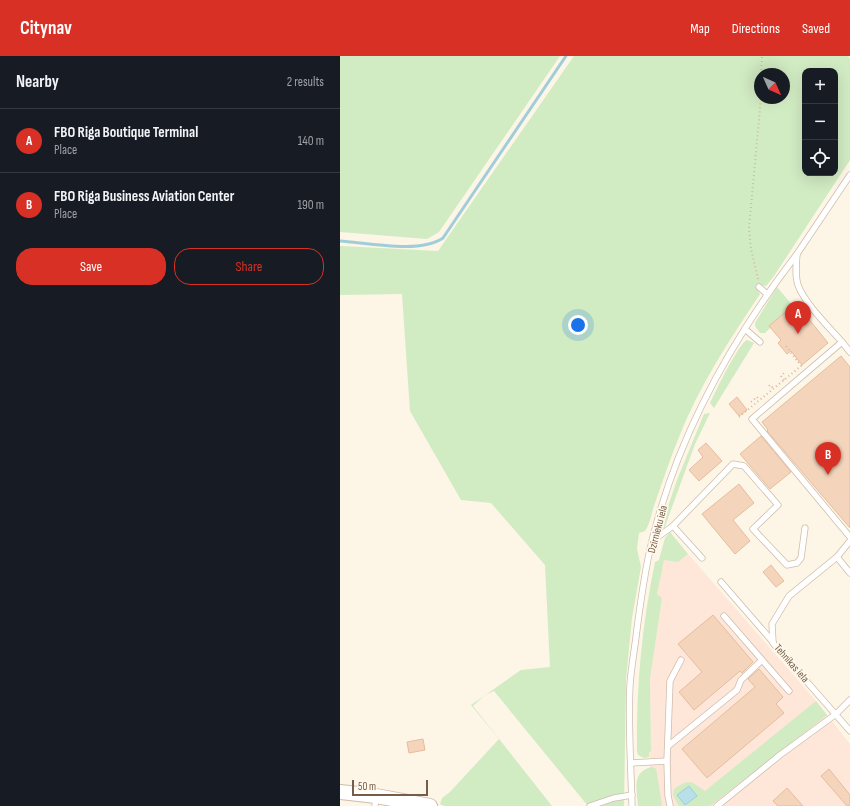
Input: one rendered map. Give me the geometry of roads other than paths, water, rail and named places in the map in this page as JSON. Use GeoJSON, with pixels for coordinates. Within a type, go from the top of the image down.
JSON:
{"type":"FeatureCollection","features":[{"type":"Feature","properties":{"kind":"street"},"geometry":{"type":"LineString","coordinates":[[340,792],[375,801],[430,806]]}},
{"type":"Feature","properties":{"kind":"lane","name":"Dzirnieku iela"},"geometry":{"type":"LineString","coordinates":[[632,806],[630,685],[638,621],[652,541],[672,477],[691,428],[745,329],[767,294],[797,254],[850,175]]}},
{"type":"Feature","properties":{"kind":"lane"},"geometry":{"type":"LineString","coordinates":[[797,254],[796,277],[798,286],[804,296],[850,352]]}},
{"type":"Feature","properties":{"kind":"lane"},"geometry":{"type":"LineString","coordinates":[[759,287],[767,294]]}},
{"type":"Feature","properties":{"kind":"lane"},"geometry":{"type":"LineString","coordinates":[[745,329],[760,342]]}},
{"type":"Feature","properties":{"kind":"lane"},"geometry":{"type":"LineString","coordinates":[[842,342],[752,419],[850,537]]}},
{"type":"Feature","properties":{"kind":"lane"},"geometry":{"type":"LineString","coordinates":[[652,541],[664,535],[733,464],[744,466],[778,505],[753,529],[787,565],[797,563],[801,558],[805,528]]}},
{"type":"Feature","properties":{"kind":"lane"},"geometry":{"type":"LineString","coordinates":[[673,526],[702,558]]}},
{"type":"Feature","properties":{"kind":"lane","name":"Tehnikas iela"},"geometry":{"type":"LineString","coordinates":[[850,541],[837,557],[789,596],[772,624],[773,643],[850,732]]}},
{"type":"Feature","properties":{"kind":"lane"},"geometry":{"type":"LineString","coordinates":[[837,557],[849,571]]}},
{"type":"Feature","properties":{"kind":"lane"},"geometry":{"type":"LineString","coordinates":[[721,582],[773,643]]}},
{"type":"Feature","properties":{"kind":"lane"},"geometry":{"type":"LineString","coordinates":[[724,616],[789,691]]}},
{"type":"Feature","properties":{"kind":"lane"},"geometry":{"type":"LineString","coordinates":[[670,806],[668,796],[667,761],[670,681],[681,660]]}},
{"type":"Feature","properties":{"kind":"lane"},"geometry":{"type":"LineString","coordinates":[[668,746],[737,690],[740,680],[762,660]]}},
{"type":"Feature","properties":{"kind":"lane"},"geometry":{"type":"LineString","coordinates":[[717,806],[780,755],[836,714],[850,700]]}},
{"type":"Feature","properties":{"kind":"lane"},"geometry":{"type":"LineString","coordinates":[[631,763],[667,761]]}},
{"type":"Feature","properties":{"kind":"lane"},"geometry":{"type":"LineString","coordinates":[[590,806],[614,798],[632,795]]}},
{"type":"Feature","properties":{"kind":"water"},"geometry":{"type":"Polygon","coordinates":[[[689,786],[697,796],[685,805],[677,795],[689,786]]]}},
{"type":"Feature","properties":{"kind":"waterway"},"geometry":{"type":"LineString","coordinates":[[340,241],[408,247],[433,243],[443,238],[566,56]]}},
{"type":"Feature","properties":{"kind":"place","name":"FBO Riga Boutique Terminal"},"geometry":{"type":"Point","coordinates":[798,334]}},
{"type":"Feature","properties":{"kind":"place","name":"FBO Riga Business Aviation Center"},"geometry":{"type":"Point","coordinates":[828,475]}}]}
